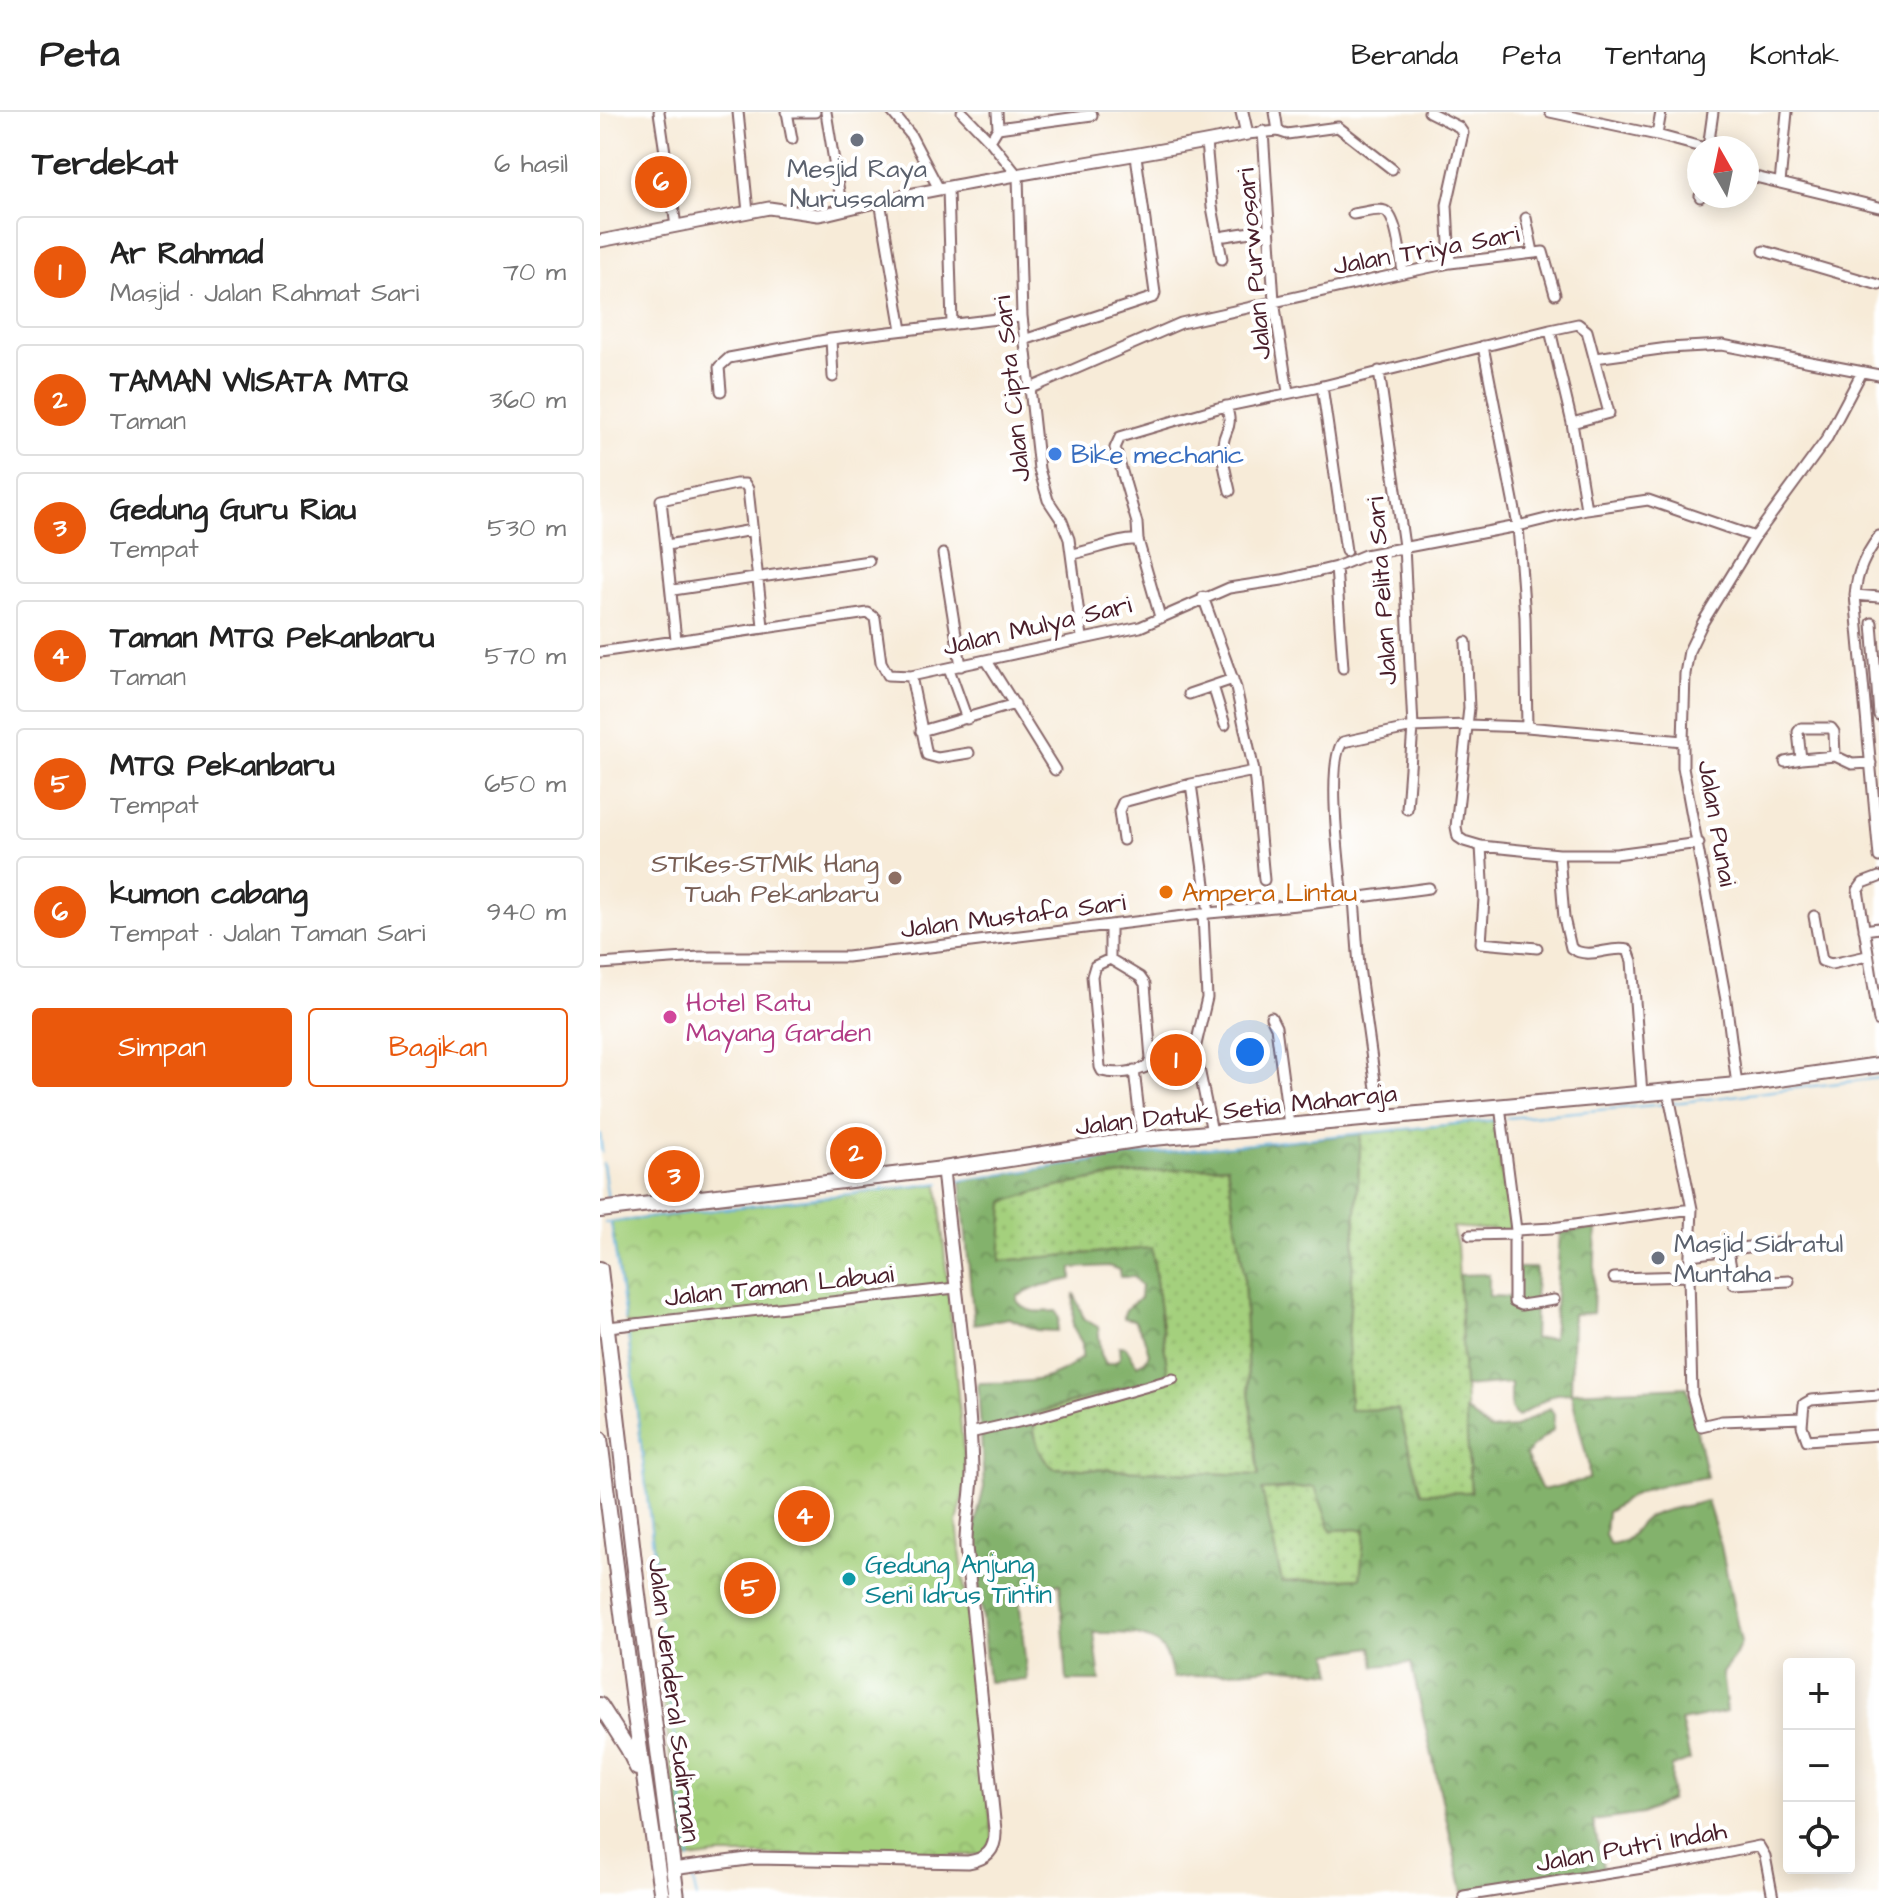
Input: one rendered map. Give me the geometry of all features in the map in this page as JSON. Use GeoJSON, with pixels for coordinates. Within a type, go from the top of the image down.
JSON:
{"type":"FeatureCollection","features":[{"type":"Feature","properties":{"kind":"main road","name":"Jalan Datuk Setia Maharaja"},"geometry":{"type":"LineString","coordinates":[[600,1210],[944,1178],[1142,1139],[1668,1094],[1879,1065]]}},
{"type":"Feature","properties":{"kind":"main road","name":"Jalan Jenderal Sudirman"},"geometry":{"type":"LineString","coordinates":[[600,1269],[677,1898]]}},
{"type":"Feature","properties":{"kind":"main road","name":"Jalan Jenderal Sudirman"},"geometry":{"type":"LineString","coordinates":[[600,1439],[662,1898]]}},
{"type":"Feature","properties":{"kind":"main road"},"geometry":{"type":"LineString","coordinates":[[619,1589],[637,1587]]}},
{"type":"Feature","properties":{"kind":"main road"},"geometry":{"type":"LineString","coordinates":[[623,1614],[640,1612]]}},
{"type":"Feature","properties":{"kind":"main road"},"geometry":{"type":"LineString","coordinates":[[600,1705],[628,1749],[645,1787]]}},
{"type":"Feature","properties":{"kind":"street"},"geometry":{"type":"LineString","coordinates":[[659,112],[676,226]]}},
{"type":"Feature","properties":{"kind":"street"},"geometry":{"type":"LineString","coordinates":[[738,112],[748,212]]}},
{"type":"Feature","properties":{"kind":"street"},"geometry":{"type":"LineString","coordinates":[[792,139],[787,112],[815,112]]}},
{"type":"Feature","properties":{"kind":"street"},"geometry":{"type":"LineString","coordinates":[[826,112],[842,210]]}},
{"type":"Feature","properties":{"kind":"street"},"geometry":{"type":"LineString","coordinates":[[892,112],[910,134],[944,188],[952,325]]}},
{"type":"Feature","properties":{"kind":"street"},"geometry":{"type":"LineString","coordinates":[[962,112],[1018,176]]}},
{"type":"Feature","properties":{"kind":"street"},"geometry":{"type":"LineString","coordinates":[[990,141],[998,128],[997,112]]}},
{"type":"Feature","properties":{"kind":"street"},"geometry":{"type":"LineString","coordinates":[[1242,112],[1247,134]]}},
{"type":"Feature","properties":{"kind":"street"},"geometry":{"type":"LineString","coordinates":[[1275,112],[1278,131]]}},
{"type":"Feature","properties":{"kind":"street"},"geometry":{"type":"LineString","coordinates":[[1429,112],[1459,127],[1463,133],[1447,205],[1450,263]]}},
{"type":"Feature","properties":{"kind":"street"},"geometry":{"type":"LineString","coordinates":[[1550,112],[1687,143]]}},
{"type":"Feature","properties":{"kind":"street"},"geometry":{"type":"LineString","coordinates":[[1657,135],[1661,112]]}},
{"type":"Feature","properties":{"kind":"street"},"geometry":{"type":"LineString","coordinates":[[1708,136],[1713,112]]}},
{"type":"Feature","properties":{"kind":"street"},"geometry":{"type":"LineString","coordinates":[[1780,183],[1787,112]]}},
{"type":"Feature","properties":{"kind":"street"},"geometry":{"type":"LineString","coordinates":[[998,128],[1092,115]]}},
{"type":"Feature","properties":{"kind":"street"},"geometry":{"type":"LineString","coordinates":[[600,239],[779,207],[818,215],[944,188],[1263,131],[1287,134],[1338,127],[1392,169]]}},
{"type":"Feature","properties":{"kind":"street","name":"Jalan Purwosari"},"geometry":{"type":"LineString","coordinates":[[1263,131],[1274,301],[1288,392]]}},
{"type":"Feature","properties":{"kind":"street"},"geometry":{"type":"LineString","coordinates":[[1206,142],[1212,207],[1222,259]]}},
{"type":"Feature","properties":{"kind":"street"},"geometry":{"type":"LineString","coordinates":[[1024,340],[1154,297],[1136,156]]}},
{"type":"Feature","properties":{"kind":"street","name":"Jalan Cipta Sari"},"geometry":{"type":"LineString","coordinates":[[1018,176],[1022,316],[1029,389],[1043,486],[1066,529],[1072,554],[1082,637]]}},
{"type":"Feature","properties":{"kind":"street"},"geometry":{"type":"LineString","coordinates":[[1759,178],[1879,207]]}},
{"type":"Feature","properties":{"kind":"street"},"geometry":{"type":"LineString","coordinates":[[880,201],[902,330]]}},
{"type":"Feature","properties":{"kind":"street"},"geometry":{"type":"LineString","coordinates":[[1353,214],[1379,210],[1387,212],[1393,219],[1403,273]]}},
{"type":"Feature","properties":{"kind":"street"},"geometry":{"type":"LineString","coordinates":[[1526,218],[1533,252]]}},
{"type":"Feature","properties":{"kind":"street"},"geometry":{"type":"LineString","coordinates":[[1225,236],[1270,229]]}},
{"type":"Feature","properties":{"kind":"street"},"geometry":{"type":"LineString","coordinates":[[1764,251],[1879,285]]}},
{"type":"Feature","properties":{"kind":"street","name":"Jalan Triya Sari"},"geometry":{"type":"LineString","coordinates":[[1029,389],[1181,323],[1450,263],[1533,252],[1545,254],[1555,294]]}},
{"type":"Feature","properties":{"kind":"street"},"geometry":{"type":"LineString","coordinates":[[721,391],[719,367],[729,358],[831,339],[1022,316]]}},
{"type":"Feature","properties":{"kind":"street"},"geometry":{"type":"LineString","coordinates":[[1160,617],[1115,448],[1116,440],[1120,437],[1226,406],[1578,324],[1587,331],[1609,413],[1572,423]]}},
{"type":"Feature","properties":{"kind":"street"},"geometry":{"type":"LineString","coordinates":[[1550,330],[1572,423],[1586,509]]}},
{"type":"Feature","properties":{"kind":"street"},"geometry":{"type":"LineString","coordinates":[[831,339],[833,377]]}},
{"type":"Feature","properties":{"kind":"street"},"geometry":{"type":"LineString","coordinates":[[1595,358],[1722,345],[1879,375]]}},
{"type":"Feature","properties":{"kind":"street"},"geometry":{"type":"LineString","coordinates":[[1483,346],[1518,526],[1525,617],[1527,727]]}},
{"type":"Feature","properties":{"kind":"street","name":"Jalan Pelita Sari"},"geometry":{"type":"LineString","coordinates":[[1379,371],[1404,546],[1413,727],[1407,809]]}},
{"type":"Feature","properties":{"kind":"street"},"geometry":{"type":"LineString","coordinates":[[1683,741],[1685,674],[1689,651],[1703,622],[1755,537],[1826,440],[1862,372]]}},
{"type":"Feature","properties":{"kind":"street"},"geometry":{"type":"LineString","coordinates":[[1322,386],[1346,551]]}},
{"type":"Feature","properties":{"kind":"street"},"geometry":{"type":"LineString","coordinates":[[1226,406],[1229,431],[1223,442],[1230,491]]}},
{"type":"Feature","properties":{"kind":"street"},"geometry":{"type":"LineString","coordinates":[[676,640],[661,500],[736,484],[746,486],[763,626]]}},
{"type":"Feature","properties":{"kind":"street","name":"Jalan Mulya Sari"},"geometry":{"type":"LineString","coordinates":[[600,652],[868,613],[875,618],[881,662],[888,675],[911,676],[1140,627],[1229,588],[1282,580],[1336,567],[1365,555],[1518,526],[1586,509],[1648,500],[1755,537]]}},
{"type":"Feature","properties":{"kind":"street"},"geometry":{"type":"LineString","coordinates":[[667,545],[752,530]]}},
{"type":"Feature","properties":{"kind":"street"},"geometry":{"type":"LineString","coordinates":[[1879,536],[1864,557],[1857,575],[1855,595],[1876,789],[1879,857]]}},
{"type":"Feature","properties":{"kind":"street"},"geometry":{"type":"LineString","coordinates":[[1072,554],[1097,550],[1129,539],[1138,540]]}},
{"type":"Feature","properties":{"kind":"street"},"geometry":{"type":"LineString","coordinates":[[943,554],[961,666]]}},
{"type":"Feature","properties":{"kind":"street"},"geometry":{"type":"LineString","coordinates":[[673,590],[869,561]]}},
{"type":"Feature","properties":{"kind":"street"},"geometry":{"type":"LineString","coordinates":[[1336,567],[1343,668]]}},
{"type":"Feature","properties":{"kind":"street"},"geometry":{"type":"LineString","coordinates":[[1855,595],[1879,597]]}},
{"type":"Feature","properties":{"kind":"street"},"geometry":{"type":"LineString","coordinates":[[1203,597],[1233,679],[1254,771],[1264,880]]}},
{"type":"Feature","properties":{"kind":"street"},"geometry":{"type":"LineString","coordinates":[[1872,623],[1879,715]]}},
{"type":"Feature","properties":{"kind":"street"},"geometry":{"type":"LineString","coordinates":[[1466,642],[1469,688],[1456,827],[1458,837],[1481,846],[1559,854],[1616,854],[1699,843]]}},
{"type":"Feature","properties":{"kind":"street"},"geometry":{"type":"LineString","coordinates":[[987,661],[1055,770]]}},
{"type":"Feature","properties":{"kind":"street"},"geometry":{"type":"LineString","coordinates":[[949,669],[967,719]]}},
{"type":"Feature","properties":{"kind":"street"},"geometry":{"type":"LineString","coordinates":[[911,676],[924,749],[930,758],[969,753]]}},
{"type":"Feature","properties":{"kind":"street"},"geometry":{"type":"LineString","coordinates":[[1189,694],[1233,679]]}},
{"type":"Feature","properties":{"kind":"street"},"geometry":{"type":"LineString","coordinates":[[1213,686],[1225,725]]}},
{"type":"Feature","properties":{"kind":"street"},"geometry":{"type":"LineString","coordinates":[[1864,693],[1878,691]]}},
{"type":"Feature","properties":{"kind":"street"},"geometry":{"type":"LineString","coordinates":[[921,731],[1015,704]]}},
{"type":"Feature","properties":{"kind":"street","name":"Jalan Punai"},"geometry":{"type":"LineString","coordinates":[[1349,899],[1335,829],[1337,749],[1343,742],[1413,727],[1467,725],[1527,727],[1683,741],[1683,767],[1726,1000],[1737,1085]]}},
{"type":"Feature","properties":{"kind":"street"},"geometry":{"type":"LineString","coordinates":[[1801,759],[1798,732],[1801,728],[1831,728],[1834,732],[1835,756]]}},
{"type":"Feature","properties":{"kind":"street"},"geometry":{"type":"LineString","coordinates":[[1785,762],[1835,756],[1852,764],[1871,763]]}},
{"type":"Feature","properties":{"kind":"street"},"geometry":{"type":"LineString","coordinates":[[1123,840],[1119,811],[1123,802],[1254,771]]}},
{"type":"Feature","properties":{"kind":"street"},"geometry":{"type":"LineString","coordinates":[[1191,784],[1206,914],[1207,998],[1195,1049],[1212,1132]]}},
{"type":"Feature","properties":{"kind":"street"},"geometry":{"type":"LineString","coordinates":[[1481,846],[1484,899],[1481,943],[1537,948]]}},
{"type":"Feature","properties":{"kind":"street"},"geometry":{"type":"LineString","coordinates":[[1559,854],[1564,918],[1571,948],[1589,954],[1622,948],[1628,950],[1632,961],[1642,1094]]}},
{"type":"Feature","properties":{"kind":"street"},"geometry":{"type":"LineString","coordinates":[[1879,877],[1863,883],[1858,890],[1867,956],[1876,986],[1879,1021]]}},
{"type":"Feature","properties":{"kind":"street","name":"Jalan Mustafa Sari"},"geometry":{"type":"LineString","coordinates":[[600,964],[700,957],[847,957],[1429,888]]}},
{"type":"Feature","properties":{"kind":"street"},"geometry":{"type":"LineString","coordinates":[[1349,899],[1380,1117]]}},
{"type":"Feature","properties":{"kind":"street"},"geometry":{"type":"LineString","coordinates":[[1814,916],[1822,961],[1831,964],[1867,956]]}},
{"type":"Feature","properties":{"kind":"street"},"geometry":{"type":"LineString","coordinates":[[1110,926],[1110,959]]}},
{"type":"Feature","properties":{"kind":"street"},"geometry":{"type":"LineString","coordinates":[[1864,930],[1879,928]]}},
{"type":"Feature","properties":{"kind":"street"},"geometry":{"type":"LineString","coordinates":[[1110,959],[1140,977],[1145,984],[1151,1059],[1146,1068],[1109,1073],[1100,1067],[1092,976],[1095,966],[1110,959]]}},
{"type":"Feature","properties":{"kind":"street"},"geometry":{"type":"LineString","coordinates":[[1271,1017],[1276,1027],[1289,1125]]}},
{"type":"Feature","properties":{"kind":"street"},"geometry":{"type":"LineString","coordinates":[[1134,1070],[1142,1139]]}},
{"type":"Feature","properties":{"kind":"street"},"geometry":{"type":"LineString","coordinates":[[1668,1094],[1692,1209],[1689,1276],[1692,1395],[1701,1426],[1722,1421],[1802,1418]]}},
{"type":"Feature","properties":{"kind":"street"},"geometry":{"type":"LineString","coordinates":[[1500,1109],[1516,1232],[1514,1302],[1521,1305],[1554,1300]]}},
{"type":"Feature","properties":{"kind":"street"},"geometry":{"type":"LineString","coordinates":[[672,1869],[755,1858],[968,1862],[987,1856],[993,1848],[995,1830],[966,1547],[972,1482],[970,1433],[944,1178]]}},
{"type":"Feature","properties":{"kind":"street"},"geometry":{"type":"LineString","coordinates":[[1470,1235],[1552,1228],[1692,1209]]}},
{"type":"Feature","properties":{"kind":"street"},"geometry":{"type":"LineString","coordinates":[[1691,1255],[1784,1242]]}},
{"type":"Feature","properties":{"kind":"street"},"geometry":{"type":"LineString","coordinates":[[1728,1251],[1734,1284],[1789,1281]]}},
{"type":"Feature","properties":{"kind":"street"},"geometry":{"type":"LineString","coordinates":[[1614,1278],[1689,1276]]}},
{"type":"Feature","properties":{"kind":"street","name":"Jalan Taman Labuai"},"geometry":{"type":"LineString","coordinates":[[608,1327],[955,1288]]}},
{"type":"Feature","properties":{"kind":"street"},"geometry":{"type":"LineString","coordinates":[[970,1433],[1173,1379]]}},
{"type":"Feature","properties":{"kind":"street"},"geometry":{"type":"LineString","coordinates":[[1879,1395],[1811,1400],[1804,1404],[1802,1418],[1807,1440],[1879,1435]]}},
{"type":"Feature","properties":{"kind":"street","name":"Jalan Putri Indah"},"geometry":{"type":"LineString","coordinates":[[1464,1898],[1759,1846],[1765,1856],[1773,1898]]}},
{"type":"Feature","properties":{"kind":"green space"},"geometry":{"type":"Polygon","coordinates":[[[1493,1120],[1511,1231],[1452,1227],[1457,1245],[1471,1493],[1420,1493],[1398,1409],[1350,1410],[1348,1340],[1361,1134],[1493,1120]]]}},
{"type":"Feature","properties":{"kind":"green space"},"geometry":{"type":"Polygon","coordinates":[[[1361,1134],[1348,1340],[1350,1410],[1398,1409],[1421,1493],[1471,1492],[1465,1410],[1490,1430],[1513,1428],[1550,1408],[1554,1414],[1553,1430],[1526,1456],[1542,1490],[1589,1479],[1571,1393],[1555,1394],[1517,1417],[1511,1409],[1511,1383],[1464,1387],[1459,1275],[1489,1274],[1489,1296],[1512,1297],[1512,1268],[1536,1268],[1534,1339],[1553,1338],[1560,1233],[1596,1228],[1593,1313],[1573,1314],[1571,1392],[1687,1387],[1707,1477],[1660,1486],[1630,1497],[1607,1512],[1605,1535],[1610,1545],[1619,1543],[1630,1537],[1650,1516],[1707,1501],[1721,1546],[1741,1643],[1722,1673],[1727,1712],[1681,1721],[1690,1760],[1672,1767],[1671,1800],[1642,1814],[1593,1821],[1604,1871],[1463,1892],[1411,1663],[1375,1666],[1372,1647],[1329,1654],[1333,1673],[1277,1667],[1173,1678],[1165,1653],[1151,1640],[1133,1634],[1094,1633],[1100,1681],[1067,1681],[1060,1584],[1018,1587],[1027,1680],[988,1682],[974,1529],[984,1487],[978,1383],[1046,1378],[1082,1357],[1082,1343],[1073,1328],[1074,1293],[1084,1319],[1098,1327],[1101,1354],[1106,1364],[1120,1358],[1119,1346],[1126,1347],[1137,1365],[1145,1361],[1149,1354],[1143,1334],[1134,1320],[1124,1318],[1127,1309],[1140,1298],[1141,1286],[1134,1277],[1120,1277],[1119,1270],[1109,1266],[1072,1268],[1072,1279],[1040,1286],[1018,1296],[1020,1305],[1029,1310],[1056,1311],[1059,1318],[1057,1331],[1036,1330],[1009,1318],[974,1324],[961,1181],[1127,1156],[1361,1134]],[[1227,1166],[1114,1176],[1004,1202],[1000,1261],[1152,1248],[1168,1375],[1031,1414],[1040,1451],[1054,1468],[1259,1475],[1248,1383],[1244,1273],[1227,1166]],[[1315,1487],[1262,1490],[1282,1582],[1360,1578],[1365,1529],[1331,1530],[1315,1487]]]}},
{"type":"Feature","properties":{"kind":"green space"},"geometry":{"type":"Polygon","coordinates":[[[1227,1166],[1244,1273],[1248,1383],[1260,1475],[1054,1468],[1043,1458],[1031,1415],[1168,1374],[1152,1248],[999,1261],[1004,1202],[1114,1176],[1227,1166]]]}},
{"type":"Feature","properties":{"kind":"green space"},"geometry":{"type":"Polygon","coordinates":[[[938,1184],[966,1481],[957,1523],[993,1840],[982,1854],[967,1855],[718,1855],[683,1860],[659,1667],[653,1544],[611,1222],[938,1184]]]}},
{"type":"Feature","properties":{"kind":"green space"},"geometry":{"type":"Polygon","coordinates":[[[1316,1487],[1331,1530],[1365,1529],[1361,1578],[1282,1582],[1261,1489],[1316,1487]]]}},
{"type":"Feature","properties":{"kind":"waterway"},"geometry":{"type":"LineString","coordinates":[[1674,1103],[1879,1078]]}},
{"type":"Feature","properties":{"kind":"waterway"},"geometry":{"type":"LineString","coordinates":[[1506,1118],[1667,1104]]}},
{"type":"Feature","properties":{"kind":"waterway"},"geometry":{"type":"LineString","coordinates":[[950,1182],[1127,1156],[1496,1120]]}},
{"type":"Feature","properties":{"kind":"waterway"},"geometry":{"type":"LineString","coordinates":[[600,1134],[602,1152]]}},
{"type":"Feature","properties":{"kind":"waterway"},"geometry":{"type":"LineString","coordinates":[[603,1163],[608,1201]]}},
{"type":"Feature","properties":{"kind":"waterway"},"geometry":{"type":"LineString","coordinates":[[605,1223],[940,1183]]}},
{"type":"Feature","properties":{"kind":"waterway"},"geometry":{"type":"LineString","coordinates":[[611,1223],[625,1320]]}},
{"type":"Feature","properties":{"kind":"waterway"},"geometry":{"type":"LineString","coordinates":[[628,1333],[656,1573]]}},
{"type":"Feature","properties":{"kind":"waterway"},"geometry":{"type":"LineString","coordinates":[[659,1618],[690,1860]]}},
{"type":"Feature","properties":{"kind":"waterway"},"geometry":{"type":"LineString","coordinates":[[691,1872],[697,1898]]}},
{"type":"Feature","properties":{"kind":"place","name":"Mesjid Raya Nurussalam"},"geometry":{"type":"Point","coordinates":[857,140]}},
{"type":"Feature","properties":{"kind":"place","name":"kumon cabang"},"geometry":{"type":"Point","coordinates":[661,182]}},
{"type":"Feature","properties":{"kind":"place","name":"Bike mechanic"},"geometry":{"type":"Point","coordinates":[1055,454]}},
{"type":"Feature","properties":{"kind":"place","name":"STIKes-STMIK Hang Tuah Pekanbaru"},"geometry":{"type":"Point","coordinates":[895,878]}},
{"type":"Feature","properties":{"kind":"place","name":"Ampera Lintau"},"geometry":{"type":"Point","coordinates":[1166,892]}},
{"type":"Feature","properties":{"kind":"place","name":"Hotel Ratu Mayang Garden"},"geometry":{"type":"Point","coordinates":[670,1017]}},
{"type":"Feature","properties":{"kind":"place","name":"Ar Rahmad"},"geometry":{"type":"Point","coordinates":[1176,1060]}},
{"type":"Feature","properties":{"kind":"place","name":"TAMAN WISATA MTQ"},"geometry":{"type":"Point","coordinates":[856,1153]}},
{"type":"Feature","properties":{"kind":"place","name":"Gedung Guru Riau"},"geometry":{"type":"Point","coordinates":[674,1176]}},
{"type":"Feature","properties":{"kind":"place","name":"Masjid Sidratul Muntaha"},"geometry":{"type":"Point","coordinates":[1658,1258]}},
{"type":"Feature","properties":{"kind":"place","name":"Taman MTQ Pekanbaru"},"geometry":{"type":"Point","coordinates":[804,1516]}},
{"type":"Feature","properties":{"kind":"place","name":"Gedung Anjung Seni Idrus Tintin"},"geometry":{"type":"Point","coordinates":[849,1579]}},
{"type":"Feature","properties":{"kind":"place","name":"MTQ Pekanbaru"},"geometry":{"type":"Point","coordinates":[750,1588]}}]}
